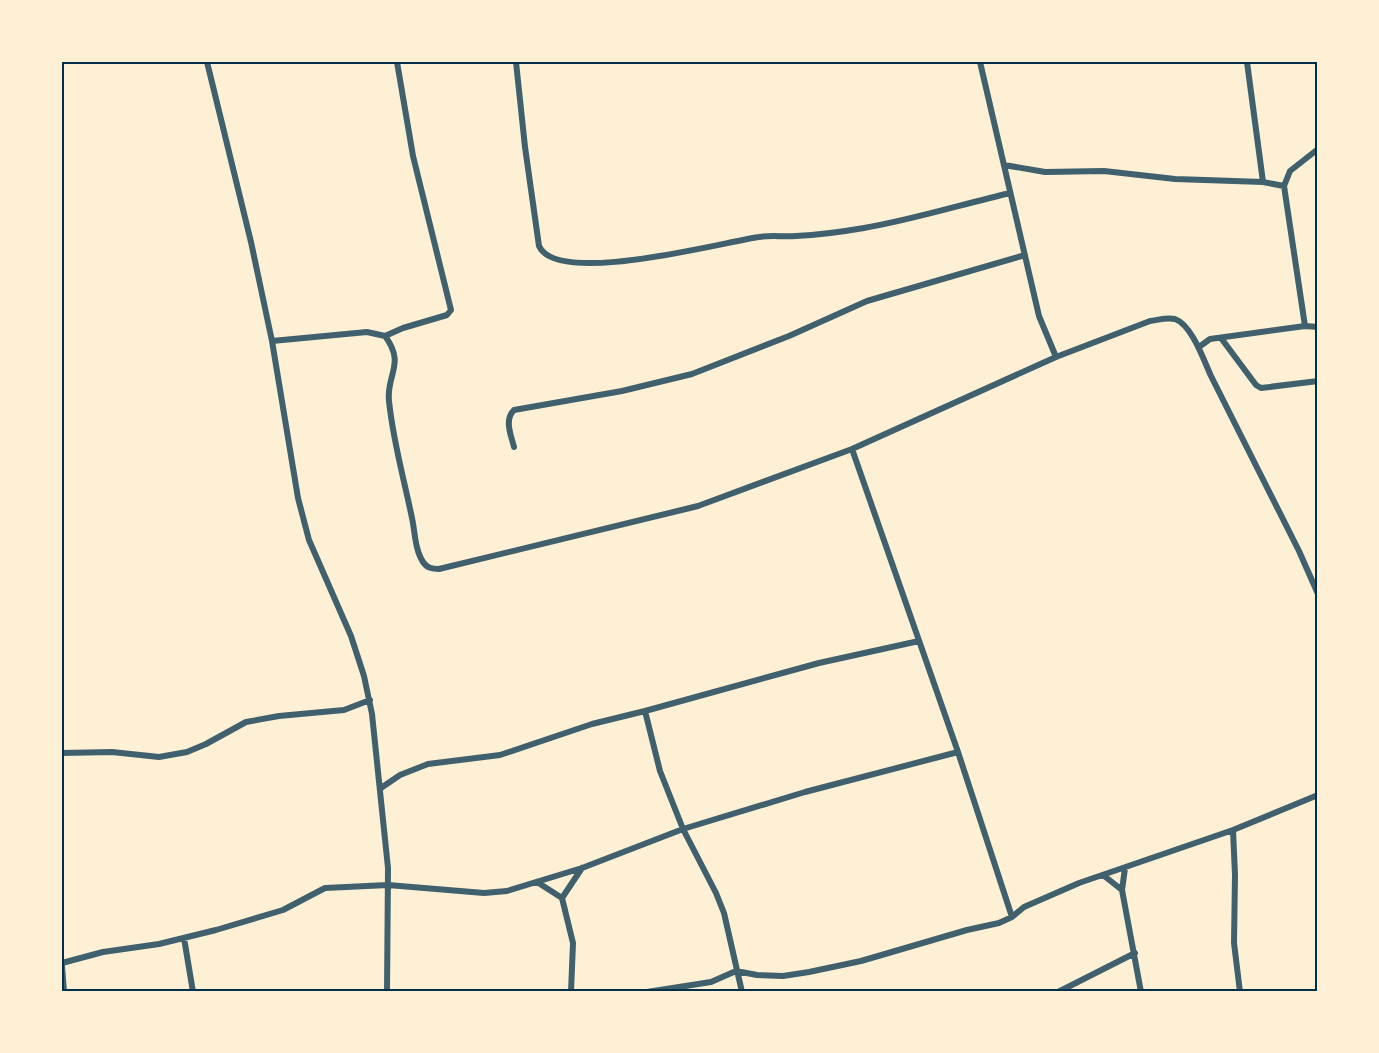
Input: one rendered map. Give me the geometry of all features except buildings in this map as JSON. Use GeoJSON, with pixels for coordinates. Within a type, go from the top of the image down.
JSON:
{"type":"FeatureCollection","features":[{"type":"Feature","properties":{"kind":"street"},"geometry":{"type":"LineString","coordinates":[[207,62],[251,242],[272,341],[298,498],[309,540],[351,636],[370,700],[381,788],[388,885],[387,992]]}},
{"type":"Feature","properties":{"kind":"street"},"geometry":{"type":"LineString","coordinates":[[385,336],[403,328],[447,315],[451,310],[413,156],[397,62]]}},
{"type":"Feature","properties":{"kind":"street"},"geometry":{"type":"LineString","coordinates":[[516,62],[538,242],[542,253],[550,258],[570,262],[609,262],[652,258],[759,237],[803,236],[866,228],[1010,193]]}},
{"type":"Feature","properties":{"kind":"street"},"geometry":{"type":"LineString","coordinates":[[980,62],[1039,316],[1056,357]]}},
{"type":"Feature","properties":{"kind":"street"},"geometry":{"type":"LineString","coordinates":[[1248,62],[1263,182]]}},
{"type":"Feature","properties":{"kind":"street"},"geometry":{"type":"LineString","coordinates":[[1305,326],[1284,186],[1290,171],[1317,149]]}},
{"type":"Feature","properties":{"kind":"street"},"geometry":{"type":"LineString","coordinates":[[1005,165],[1045,172],[1104,171],[1175,179],[1263,182],[1284,186]]}},
{"type":"Feature","properties":{"kind":"street"},"geometry":{"type":"LineString","coordinates":[[514,447],[508,424],[508,417],[513,410],[622,391],[692,374],[789,336],[867,301],[1025,255]]}},
{"type":"Feature","properties":{"kind":"street"},"geometry":{"type":"LineString","coordinates":[[272,341],[367,332],[380,333],[385,336],[394,355],[395,370],[388,398],[398,459],[418,550],[421,560],[429,568],[439,569],[698,506],[852,449],[1056,357],[1150,321],[1164,318],[1175,319],[1183,325],[1198,347],[1299,551],[1317,593]]}},
{"type":"Feature","properties":{"kind":"street"},"geometry":{"type":"LineString","coordinates":[[1198,347],[1210,339],[1305,326],[1317,327]]}},
{"type":"Feature","properties":{"kind":"street"},"geometry":{"type":"LineString","coordinates":[[1221,338],[1256,386],[1261,388],[1317,381]]}},
{"type":"Feature","properties":{"kind":"street"},"geometry":{"type":"LineString","coordinates":[[852,449],[958,752],[1012,917]]}},
{"type":"Feature","properties":{"kind":"street"},"geometry":{"type":"LineString","coordinates":[[381,788],[400,775],[428,764],[500,755],[592,724],[819,663],[919,641]]}},
{"type":"Feature","properties":{"kind":"street"},"geometry":{"type":"LineString","coordinates":[[62,753],[112,752],[159,757],[187,752],[246,722],[279,716],[344,710],[370,700]]}},
{"type":"Feature","properties":{"kind":"street"},"geometry":{"type":"LineString","coordinates":[[645,711],[660,771],[683,829],[724,913],[742,992]]}},
{"type":"Feature","properties":{"kind":"street"},"geometry":{"type":"LineString","coordinates":[[64,992],[62,964],[103,952],[159,944],[216,930],[283,910],[325,888],[388,885],[484,893],[507,891],[556,874],[582,868],[683,829],[805,792],[958,752]]}},
{"type":"Feature","properties":{"kind":"street"},"geometry":{"type":"LineString","coordinates":[[650,991],[711,982],[736,971],[783,976],[809,972],[879,956],[999,923],[1012,917],[1024,907],[1079,882],[1233,830],[1317,795]]}},
{"type":"Feature","properties":{"kind":"street"},"geometry":{"type":"LineString","coordinates":[[1233,830],[1234,943],[1240,992]]}},
{"type":"Feature","properties":{"kind":"street"},"geometry":{"type":"LineString","coordinates":[[562,898],[582,868]]}},
{"type":"Feature","properties":{"kind":"street"},"geometry":{"type":"LineString","coordinates":[[1125,868],[1122,890],[1141,992]]}},
{"type":"Feature","properties":{"kind":"street"},"geometry":{"type":"LineString","coordinates":[[1103,875],[1122,890]]}},
{"type":"Feature","properties":{"kind":"street"},"geometry":{"type":"LineString","coordinates":[[537,882],[562,898],[573,944],[571,992]]}},
{"type":"Feature","properties":{"kind":"street"},"geometry":{"type":"LineString","coordinates":[[184,938],[193,992]]}},
{"type":"Feature","properties":{"kind":"street"},"geometry":{"type":"LineString","coordinates":[[1058,992],[1135,953]]}}]}
